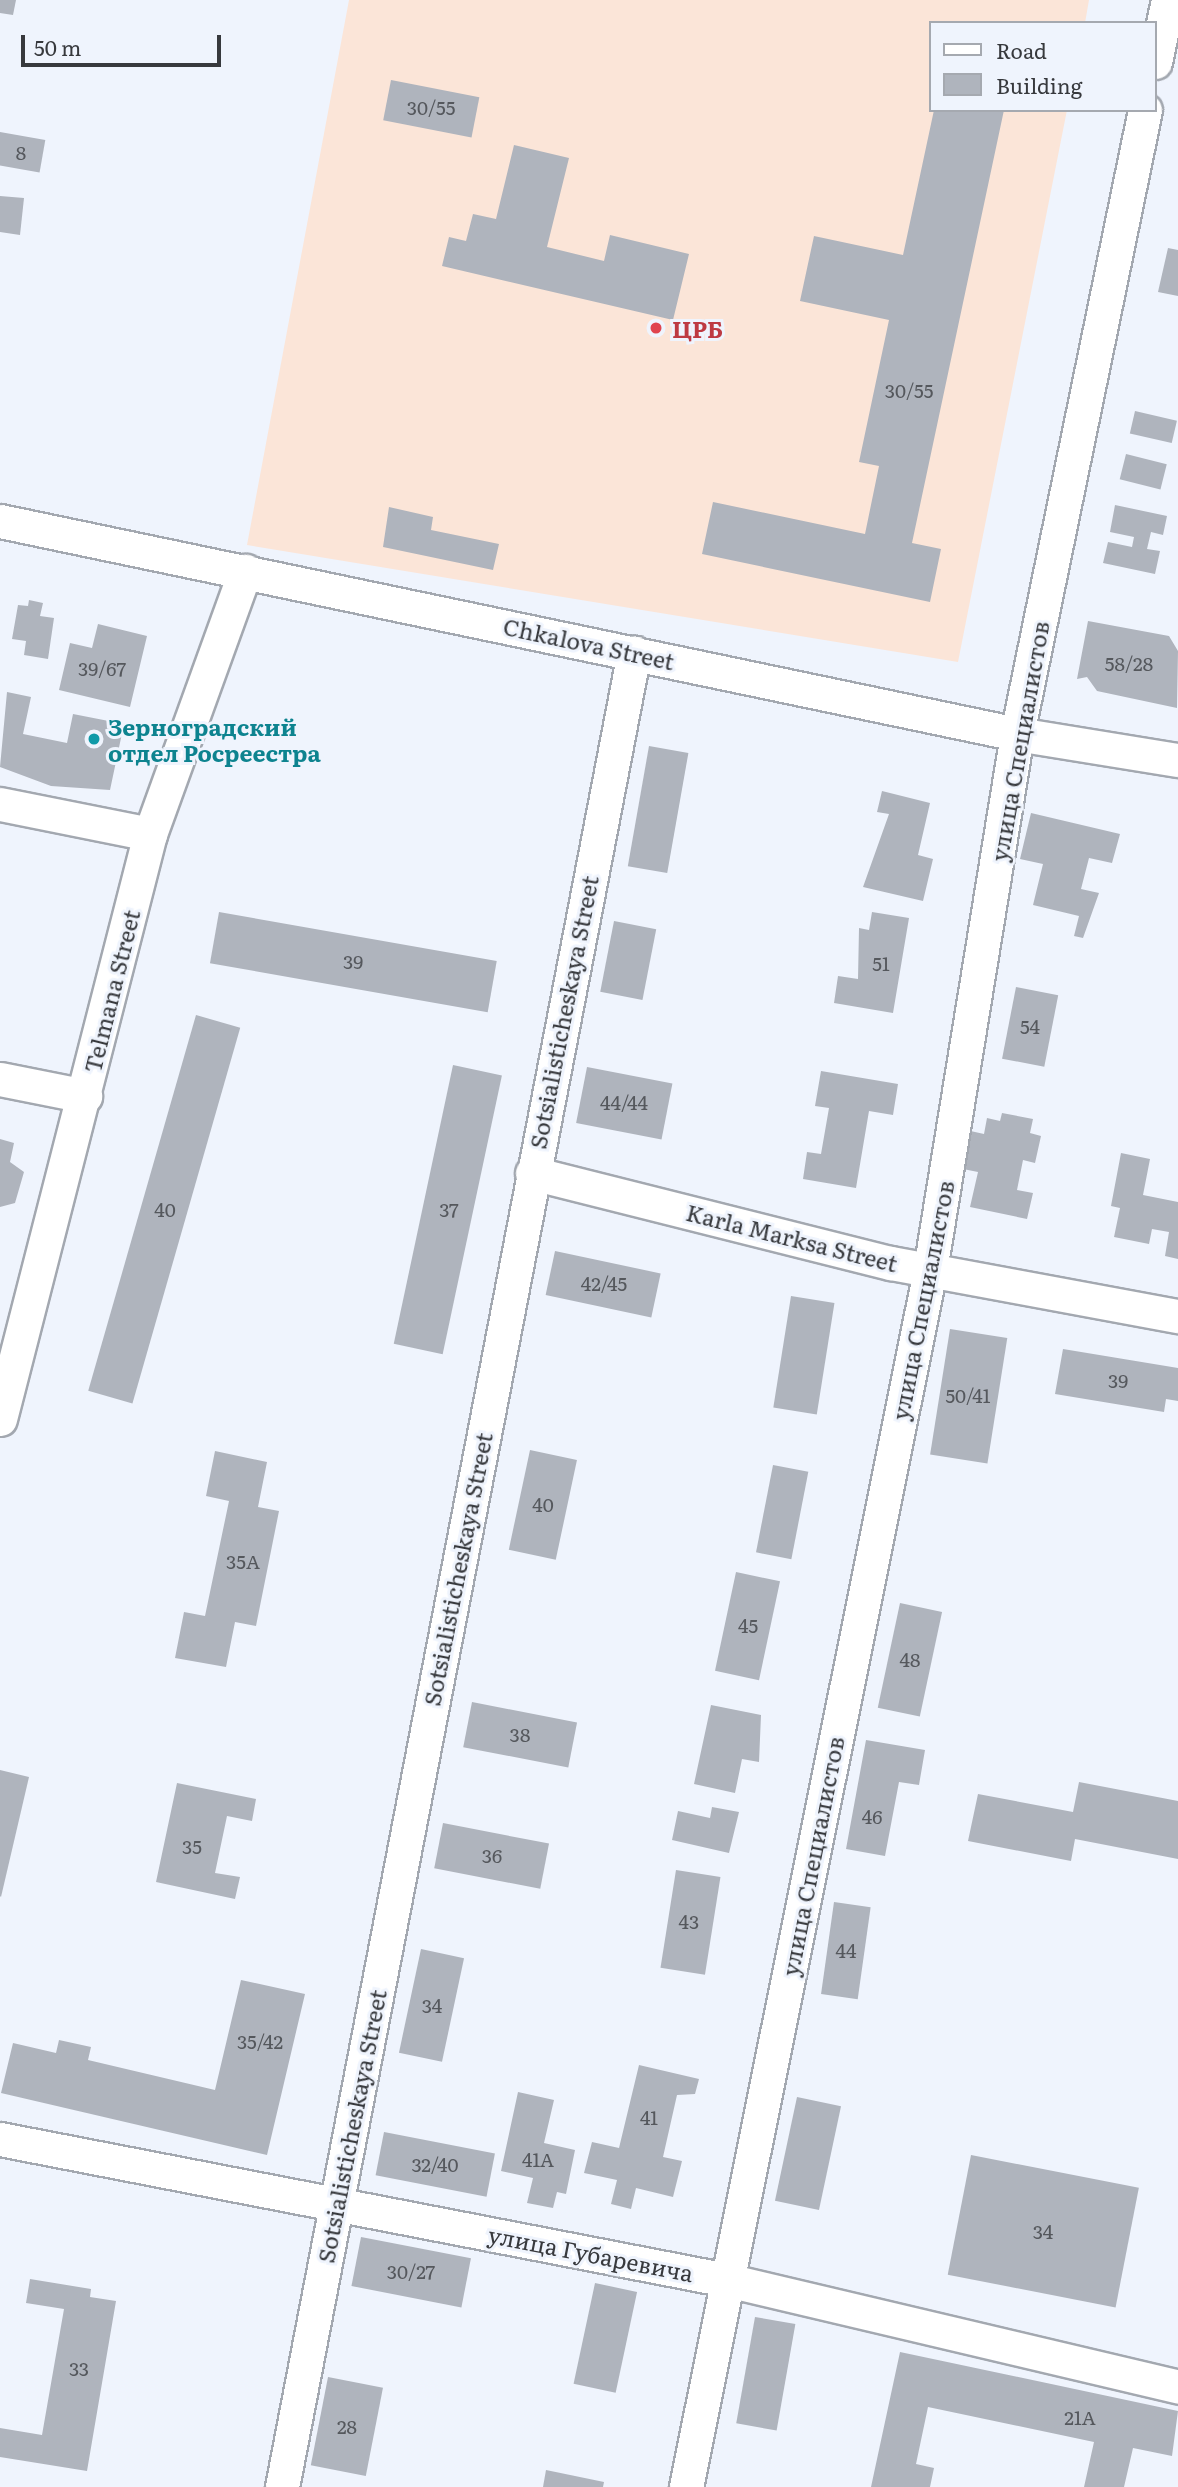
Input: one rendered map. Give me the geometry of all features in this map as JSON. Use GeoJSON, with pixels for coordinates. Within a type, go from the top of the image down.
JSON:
{"type":"FeatureCollection","features":[{"type":"Feature","properties":{"kind":"street"},"geometry":{"type":"LineString","coordinates":[[1157,52],[1168,0]]}},
{"type":"Feature","properties":{"kind":"street","name":"улица Специалистов"},"geometry":{"type":"LineString","coordinates":[[686,2487],[930,1270],[1017,734],[1145,112]]}},
{"type":"Feature","properties":{"kind":"street","name":"Chkalova Street"},"geometry":{"type":"LineString","coordinates":[[0,521],[1017,734],[1178,760]]}},
{"type":"Feature","properties":{"kind":"street","name":"Telmana Street"},"geometry":{"type":"LineString","coordinates":[[0,1419],[85,1096],[150,834],[245,571]]}},
{"type":"Feature","properties":{"kind":"street","name":"Sotsialisticheskaya Street"},"geometry":{"type":"LineString","coordinates":[[282,2487],[634,652]]}},
{"type":"Feature","properties":{"kind":"street"},"geometry":{"type":"LineString","coordinates":[[0,804],[150,834]]}},
{"type":"Feature","properties":{"kind":"street"},"geometry":{"type":"LineString","coordinates":[[0,1079],[85,1096]]}},
{"type":"Feature","properties":{"kind":"street","name":"Karla Marksa Street"},"geometry":{"type":"LineString","coordinates":[[532,1173],[930,1270],[1178,1316]]}},
{"type":"Feature","properties":{"kind":"street","name":"улица Губаревича"},"geometry":{"type":"LineString","coordinates":[[0,2139],[727,2280],[1178,2387]]}},
{"type":"Feature","properties":{"kind":"shaded area","name":"ЦРБ"},"geometry":{"type":"Polygon","coordinates":[[[349,0],[1089,0],[1085,21],[930,21],[930,112],[1067,112],[958,662],[247,545],[349,0]]]}},
{"type":"Feature","properties":{"kind":"building"},"geometry":{"type":"Polygon","coordinates":[[[0,0],[16,0],[13,15],[0,13],[0,0]]]}},
{"type":"Feature","properties":{"kind":"building"},"geometry":{"type":"Polygon","coordinates":[[[391,80],[479,97],[472,137],[383,120],[391,80]]]}},
{"type":"Feature","properties":{"kind":"building"},"geometry":{"type":"Polygon","coordinates":[[[934,112],[1004,112],[912,543],[941,549],[930,602],[702,554],[713,502],[865,534],[879,466],[859,462],[889,320],[800,301],[814,236],[903,255],[934,112]]]}},
{"type":"Feature","properties":{"kind":"building"},"geometry":{"type":"Polygon","coordinates":[[[0,132],[45,140],[40,172],[0,166],[0,132]]]}},
{"type":"Feature","properties":{"kind":"building"},"geometry":{"type":"Polygon","coordinates":[[[514,145],[569,158],[547,247],[604,261],[610,235],[689,254],[673,320],[442,266],[449,237],[466,241],[473,214],[496,219],[514,145]]]}},
{"type":"Feature","properties":{"kind":"building"},"geometry":{"type":"Polygon","coordinates":[[[0,196],[24,198],[20,235],[0,232],[0,196]]]}},
{"type":"Feature","properties":{"kind":"building"},"geometry":{"type":"Polygon","coordinates":[[[1168,248],[1178,250],[1178,296],[1158,292],[1168,248]]]}},
{"type":"Feature","properties":{"kind":"building"},"geometry":{"type":"Polygon","coordinates":[[[1135,411],[1177,421],[1172,443],[1130,433],[1135,411]]]}},
{"type":"Feature","properties":{"kind":"building"},"geometry":{"type":"Polygon","coordinates":[[[1126,454],[1167,464],[1160,489],[1120,479],[1126,454]]]}},
{"type":"Feature","properties":{"kind":"building"},"geometry":{"type":"Polygon","coordinates":[[[1115,505],[1167,516],[1163,535],[1151,532],[1147,549],[1160,551],[1155,574],[1103,563],[1108,542],[1132,547],[1134,537],[1110,532],[1115,505]]]}},
{"type":"Feature","properties":{"kind":"building"},"geometry":{"type":"Polygon","coordinates":[[[389,507],[433,517],[431,530],[499,544],[493,570],[383,547],[389,507]]]}},
{"type":"Feature","properties":{"kind":"building"},"geometry":{"type":"Polygon","coordinates":[[[29,600],[43,603],[40,616],[54,618],[48,659],[24,655],[26,641],[12,639],[18,605],[28,606],[29,600]]]}},
{"type":"Feature","properties":{"kind":"building"},"geometry":{"type":"Polygon","coordinates":[[[1088,621],[1169,636],[1178,651],[1177,708],[1097,691],[1087,677],[1077,679],[1088,621]]]}},
{"type":"Feature","properties":{"kind":"building"},"geometry":{"type":"Polygon","coordinates":[[[98,624],[147,636],[130,707],[59,690],[70,643],[92,648],[98,624]]]}},
{"type":"Feature","properties":{"kind":"building","name":"Зерноградский отдел Росреестра"},"geometry":{"type":"Polygon","coordinates":[[[7,692],[31,697],[23,734],[67,743],[73,714],[124,724],[110,790],[51,786],[0,767],[7,692]]]}},
{"type":"Feature","properties":{"kind":"building"},"geometry":{"type":"Polygon","coordinates":[[[649,746],[688,753],[667,873],[628,866],[649,746]]]}},
{"type":"Feature","properties":{"kind":"building"},"geometry":{"type":"Polygon","coordinates":[[[882,791],[930,803],[918,855],[933,859],[923,901],[863,887],[889,814],[877,812],[882,791]]]}},
{"type":"Feature","properties":{"kind":"building"},"geometry":{"type":"Polygon","coordinates":[[[1031,813],[1120,834],[1112,863],[1089,858],[1081,889],[1099,893],[1083,938],[1074,936],[1079,916],[1033,905],[1043,864],[1020,859],[1031,813]]]}},
{"type":"Feature","properties":{"kind":"building"},"geometry":{"type":"Polygon","coordinates":[[[219,912],[497,961],[488,1012],[210,963],[219,912]]]}},
{"type":"Feature","properties":{"kind":"building"},"geometry":{"type":"Polygon","coordinates":[[[872,912],[909,918],[893,1013],[834,1003],[838,976],[858,979],[859,928],[869,930],[872,912]]]}},
{"type":"Feature","properties":{"kind":"building"},"geometry":{"type":"Polygon","coordinates":[[[614,921],[656,929],[642,1000],[600,992],[614,921]]]}},
{"type":"Feature","properties":{"kind":"building"},"geometry":{"type":"Polygon","coordinates":[[[1016,987],[1058,995],[1044,1067],[1002,1059],[1016,987]]]}},
{"type":"Feature","properties":{"kind":"building"},"geometry":{"type":"Polygon","coordinates":[[[196,1015],[240,1028],[132,1404],[88,1391],[196,1015]]]}},
{"type":"Feature","properties":{"kind":"building"},"geometry":{"type":"Polygon","coordinates":[[[453,1065],[502,1075],[443,1354],[394,1344],[453,1065]]]}},
{"type":"Feature","properties":{"kind":"building"},"geometry":{"type":"Polygon","coordinates":[[[587,1067],[672,1084],[662,1140],[576,1123],[587,1067]]]}},
{"type":"Feature","properties":{"kind":"building"},"geometry":{"type":"Polygon","coordinates":[[[821,1071],[898,1084],[893,1115],[869,1111],[856,1188],[803,1179],[807,1152],[821,1154],[829,1108],[815,1106],[821,1071]]]}},
{"type":"Feature","properties":{"kind":"building"},"geometry":{"type":"Polygon","coordinates":[[[1002,1113],[1033,1119],[1030,1133],[1041,1136],[1035,1163],[1023,1160],[1017,1190],[1033,1193],[1027,1219],[970,1207],[978,1172],[958,1168],[966,1130],[984,1134],[987,1118],[1000,1121],[1002,1113]]]}},
{"type":"Feature","properties":{"kind":"building"},"geometry":{"type":"Polygon","coordinates":[[[0,1139],[14,1143],[10,1162],[24,1172],[15,1203],[0,1207],[0,1139]]]}},
{"type":"Feature","properties":{"kind":"building"},"geometry":{"type":"Polygon","coordinates":[[[1121,1153],[1150,1159],[1143,1195],[1178,1202],[1178,1259],[1165,1256],[1169,1232],[1152,1229],[1149,1244],[1114,1237],[1120,1208],[1111,1206],[1121,1153]]]}},
{"type":"Feature","properties":{"kind":"building"},"geometry":{"type":"Polygon","coordinates":[[[555,1251],[661,1273],[651,1317],[546,1295],[555,1251]]]}},
{"type":"Feature","properties":{"kind":"building"},"geometry":{"type":"Polygon","coordinates":[[[791,1296],[834,1303],[817,1414],[773,1408],[791,1296]]]}},
{"type":"Feature","properties":{"kind":"building"},"geometry":{"type":"Polygon","coordinates":[[[950,1329],[1007,1338],[987,1464],[930,1454],[950,1329]]]}},
{"type":"Feature","properties":{"kind":"building"},"geometry":{"type":"Polygon","coordinates":[[[1063,1349],[1178,1368],[1178,1401],[1166,1399],[1164,1412],[1055,1394],[1063,1349]]]}},
{"type":"Feature","properties":{"kind":"building"},"geometry":{"type":"Polygon","coordinates":[[[530,1450],[577,1460],[556,1560],[509,1550],[530,1450]]]}},
{"type":"Feature","properties":{"kind":"building"},"geometry":{"type":"Polygon","coordinates":[[[215,1451],[267,1462],[258,1507],[279,1511],[256,1626],[235,1622],[226,1667],[175,1658],[184,1612],[205,1616],[229,1501],[206,1496],[215,1451]]]}},
{"type":"Feature","properties":{"kind":"building"},"geometry":{"type":"Polygon","coordinates":[[[773,1465],[808,1472],[791,1559],[756,1552],[773,1465]]]}},
{"type":"Feature","properties":{"kind":"building"},"geometry":{"type":"Polygon","coordinates":[[[736,1572],[780,1581],[759,1680],[715,1671],[736,1572]]]}},
{"type":"Feature","properties":{"kind":"building"},"geometry":{"type":"Polygon","coordinates":[[[900,1603],[942,1612],[920,1717],[878,1708],[900,1603]]]}},
{"type":"Feature","properties":{"kind":"building"},"geometry":{"type":"Polygon","coordinates":[[[472,1702],[577,1722],[568,1768],[463,1747],[472,1702]]]}},
{"type":"Feature","properties":{"kind":"building"},"geometry":{"type":"Polygon","coordinates":[[[711,1705],[761,1715],[759,1762],[742,1759],[735,1793],[694,1784],[711,1705]]]}},
{"type":"Feature","properties":{"kind":"building"},"geometry":{"type":"Polygon","coordinates":[[[866,1740],[925,1750],[919,1785],[899,1782],[885,1856],[846,1849],[866,1740]]]}},
{"type":"Feature","properties":{"kind":"building"},"geometry":{"type":"Polygon","coordinates":[[[0,1770],[29,1777],[1,1897],[0,1896],[0,1770]]]}},
{"type":"Feature","properties":{"kind":"building"},"geometry":{"type":"Polygon","coordinates":[[[1079,1782],[1178,1801],[1178,1859],[1075,1839],[1071,1861],[968,1841],[978,1794],[1073,1812],[1079,1782]]]}},
{"type":"Feature","properties":{"kind":"building"},"geometry":{"type":"Polygon","coordinates":[[[177,1783],[256,1799],[252,1821],[227,1816],[215,1873],[240,1877],[235,1899],[156,1882],[177,1783]]]}},
{"type":"Feature","properties":{"kind":"building"},"geometry":{"type":"Polygon","coordinates":[[[712,1807],[739,1812],[729,1853],[672,1840],[678,1811],[710,1818],[712,1807]]]}},
{"type":"Feature","properties":{"kind":"building"},"geometry":{"type":"Polygon","coordinates":[[[443,1823],[549,1844],[540,1889],[434,1868],[443,1823]]]}},
{"type":"Feature","properties":{"kind":"building"},"geometry":{"type":"Polygon","coordinates":[[[676,1870],[720,1877],[705,1975],[661,1968],[676,1870]]]}},
{"type":"Feature","properties":{"kind":"building"},"geometry":{"type":"Polygon","coordinates":[[[834,1902],[871,1907],[858,1999],[821,1994],[834,1902]]]}},
{"type":"Feature","properties":{"kind":"building"},"geometry":{"type":"Polygon","coordinates":[[[421,1949],[464,1958],[442,2062],[399,2053],[421,1949]]]}},
{"type":"Feature","properties":{"kind":"building"},"geometry":{"type":"Polygon","coordinates":[[[241,1980],[305,1994],[267,2155],[1,2093],[13,2043],[56,2053],[59,2040],[91,2047],[88,2060],[215,2090],[241,1980]]]}},
{"type":"Feature","properties":{"kind":"building"},"geometry":{"type":"Polygon","coordinates":[[[639,2065],[699,2079],[695,2094],[677,2095],[663,2157],[682,2161],[673,2197],[636,2188],[631,2209],[611,2204],[617,2180],[584,2173],[592,2142],[619,2148],[639,2065]]]}},
{"type":"Feature","properties":{"kind":"building"},"geometry":{"type":"Polygon","coordinates":[[[518,2092],[554,2100],[544,2143],[575,2150],[566,2194],[557,2192],[553,2208],[527,2203],[533,2178],[501,2171],[518,2092]]]}},
{"type":"Feature","properties":{"kind":"building"},"geometry":{"type":"Polygon","coordinates":[[[797,2097],[841,2106],[819,2210],[775,2201],[797,2097]]]}},
{"type":"Feature","properties":{"kind":"building"},"geometry":{"type":"Polygon","coordinates":[[[384,2132],[495,2154],[487,2197],[376,2175],[384,2132]]]}},
{"type":"Feature","properties":{"kind":"building"},"geometry":{"type":"Polygon","coordinates":[[[971,2155],[1139,2188],[1116,2307],[948,2275],[971,2155]]]}},
{"type":"Feature","properties":{"kind":"building"},"geometry":{"type":"Polygon","coordinates":[[[361,2237],[471,2258],[461,2307],[351,2286],[361,2237]]]}},
{"type":"Feature","properties":{"kind":"building"},"geometry":{"type":"Polygon","coordinates":[[[30,2279],[91,2289],[90,2297],[116,2301],[87,2471],[0,2457],[0,2428],[42,2435],[64,2309],[26,2303],[30,2279]]]}},
{"type":"Feature","properties":{"kind":"building"},"geometry":{"type":"Polygon","coordinates":[[[595,2283],[637,2292],[616,2393],[574,2384],[595,2283]]]}},
{"type":"Feature","properties":{"kind":"building"},"geometry":{"type":"Polygon","coordinates":[[[755,2317],[795,2324],[777,2430],[736,2423],[755,2317]]]}},
{"type":"Feature","properties":{"kind":"building"},"geometry":{"type":"Polygon","coordinates":[[[900,2352],[1178,2411],[1172,2456],[1133,2448],[1124,2487],[1084,2487],[1094,2442],[928,2407],[916,2464],[934,2468],[930,2487],[871,2487],[900,2352]]]}},
{"type":"Feature","properties":{"kind":"building"},"geometry":{"type":"Polygon","coordinates":[[[328,2377],[383,2388],[366,2476],[311,2465],[328,2377]]]}},
{"type":"Feature","properties":{"kind":"building"},"geometry":{"type":"Polygon","coordinates":[[[546,2470],[604,2482],[603,2487],[543,2487],[546,2470]]]}},
{"type":"Feature","properties":{"kind":"place","name":"ЦРБ"},"geometry":{"type":"Point","coordinates":[656,328]}},
{"type":"Feature","properties":{"kind":"place","name":"Зерноградский отдел Росреестра"},"geometry":{"type":"Point","coordinates":[94,739]}}]}
